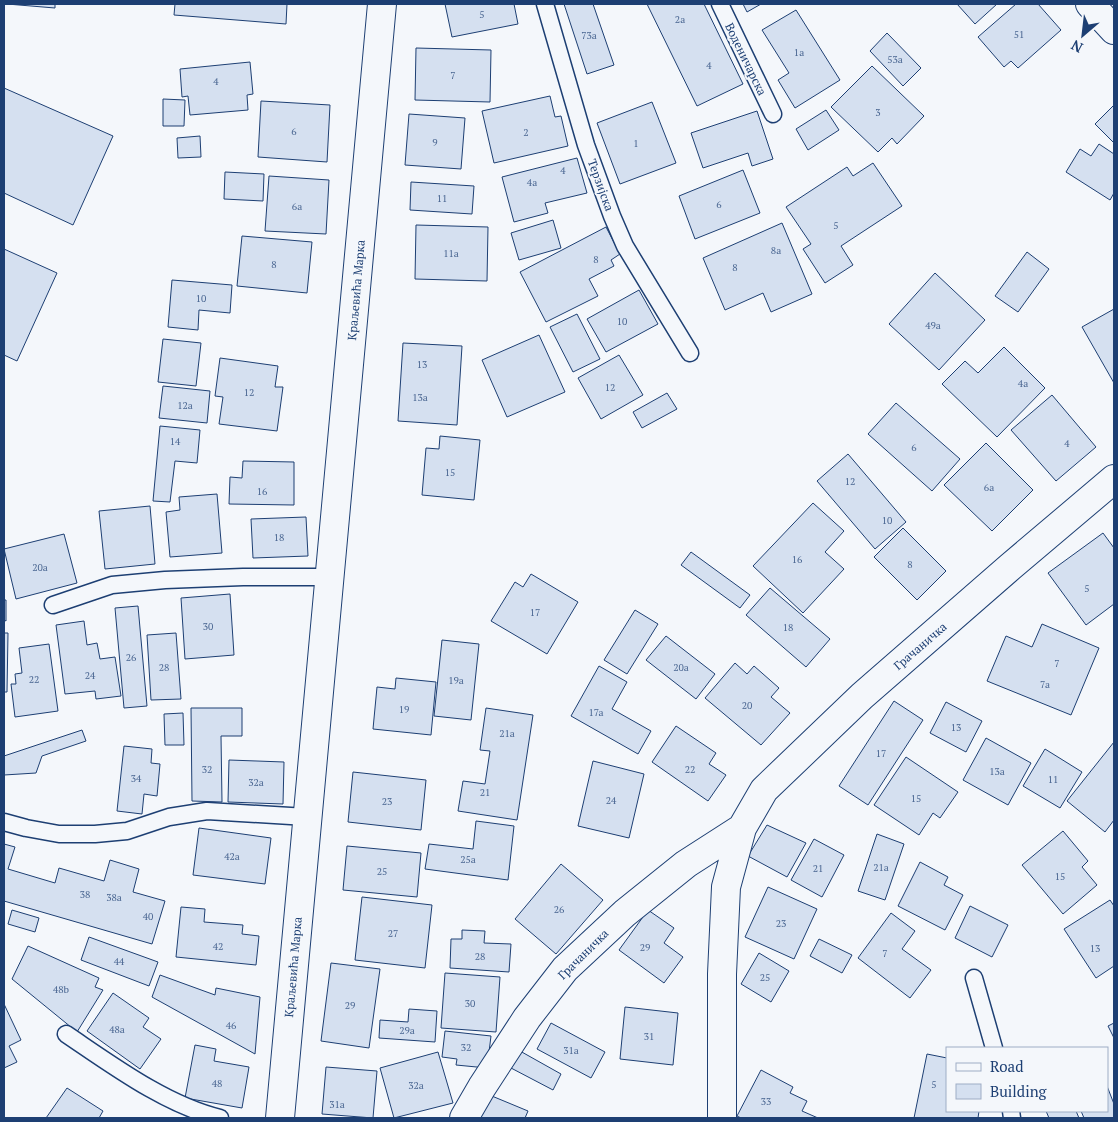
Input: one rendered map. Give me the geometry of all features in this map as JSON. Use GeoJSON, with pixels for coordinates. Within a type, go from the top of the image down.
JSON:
{"type":"FeatureCollection","features":[{"type":"Feature","properties":{"kind":"street","name":"Краљевића Марка"},"geometry":{"type":"LineString","coordinates":[[280,1118],[382,4]]}},
{"type":"Feature","properties":{"kind":"street"},"geometry":{"type":"LineString","coordinates":[[1090,4],[1114,30]]}},
{"type":"Feature","properties":{"kind":"street","name":"Грачаничка"},"geometry":{"type":"LineString","coordinates":[[722,1118],[722,974],[726,887],[742,828],[764,790],[862,696],[1002,573],[1114,479]]}},
{"type":"Feature","properties":{"kind":"street","name":"Грачаничка"},"geometry":{"type":"LineString","coordinates":[[464,1118],[527,1018],[565,969],[625,912],[686,864],[742,828]]}},
{"type":"Feature","properties":{"kind":"lane","name":"Терзијска"},"geometry":{"type":"LineString","coordinates":[[545,4],[586,145],[612,216],[625,246],[690,353]]}},
{"type":"Feature","properties":{"kind":"lane","name":"Воденичарска"},"geometry":{"type":"LineString","coordinates":[[720,4],[773,114]]}},
{"type":"Feature","properties":{"kind":"lane"},"geometry":{"type":"LineString","coordinates":[[53,605],[112,585],[165,580],[243,577],[330,577]]}},
{"type":"Feature","properties":{"kind":"lane"},"geometry":{"type":"LineString","coordinates":[[4,822],[59,834],[95,834],[127,831],[169,817],[207,811],[307,817]]}},
{"type":"Feature","properties":{"kind":"lane"},"geometry":{"type":"LineString","coordinates":[[974,978],[994,1047]]}},
{"type":"Feature","properties":{"kind":"lane"},"geometry":{"type":"LineString","coordinates":[[66,1034],[169,1099],[220,1118]]}},
{"type":"Feature","properties":{"kind":"building"},"geometry":{"type":"Polygon","coordinates":[[[7,4],[55,4],[55,8],[7,4]]]}},
{"type":"Feature","properties":{"kind":"building"},"geometry":{"type":"Polygon","coordinates":[[[175,4],[287,4],[286,24],[174,15],[175,4]]]}},
{"type":"Feature","properties":{"kind":"building"},"geometry":{"type":"Polygon","coordinates":[[[445,4],[514,4],[518,24],[452,37],[445,4]]]}},
{"type":"Feature","properties":{"kind":"building"},"geometry":{"type":"Polygon","coordinates":[[[564,4],[593,4],[614,65],[587,74],[564,4]]]}},
{"type":"Feature","properties":{"kind":"building"},"geometry":{"type":"Polygon","coordinates":[[[647,4],[704,4],[743,84],[697,106],[647,4]]]}},
{"type":"Feature","properties":{"kind":"building"},"geometry":{"type":"Polygon","coordinates":[[[743,4],[761,4],[747,12],[743,4]]]}},
{"type":"Feature","properties":{"kind":"building"},"geometry":{"type":"Polygon","coordinates":[[[957,4],[997,4],[975,24],[957,4]]]}},
{"type":"Feature","properties":{"kind":"building"},"geometry":{"type":"Polygon","coordinates":[[[1016,4],[1038,4],[1061,30],[1018,68],[1011,61],[1004,67],[978,37],[1016,4]]]}},
{"type":"Feature","properties":{"kind":"building"},"geometry":{"type":"Polygon","coordinates":[[[796,10],[840,80],[795,108],[778,80],[789,73],[762,30],[796,10]]]}},
{"type":"Feature","properties":{"kind":"building"},"geometry":{"type":"Polygon","coordinates":[[[887,33],[921,68],[903,86],[870,51],[887,33]]]}},
{"type":"Feature","properties":{"kind":"building"},"geometry":{"type":"Polygon","coordinates":[[[416,48],[491,50],[490,102],[415,100],[416,48]]]}},
{"type":"Feature","properties":{"kind":"building"},"geometry":{"type":"Polygon","coordinates":[[[250,62],[253,94],[247,95],[248,110],[190,115],[188,96],[182,97],[180,69],[250,62]]]}},
{"type":"Feature","properties":{"kind":"building"},"geometry":{"type":"Polygon","coordinates":[[[872,66],[924,116],[897,144],[892,138],[878,152],[831,107],[872,66]]]}},
{"type":"Feature","properties":{"kind":"building"},"geometry":{"type":"Polygon","coordinates":[[[4,88],[113,136],[73,225],[4,193],[4,88]]]}},
{"type":"Feature","properties":{"kind":"building"},"geometry":{"type":"Polygon","coordinates":[[[550,96],[555,117],[561,116],[568,146],[494,163],[482,111],[550,96]]]}},
{"type":"Feature","properties":{"kind":"building"},"geometry":{"type":"Polygon","coordinates":[[[163,99],[185,100],[184,126],[163,126],[163,99]]]}},
{"type":"Feature","properties":{"kind":"building"},"geometry":{"type":"Polygon","coordinates":[[[261,101],[330,105],[327,162],[258,157],[261,101]]]}},
{"type":"Feature","properties":{"kind":"building"},"geometry":{"type":"Polygon","coordinates":[[[652,102],[676,163],[620,184],[597,123],[652,102]]]}},
{"type":"Feature","properties":{"kind":"building"},"geometry":{"type":"Polygon","coordinates":[[[1114,105],[1114,143],[1095,124],[1114,105]]]}},
{"type":"Feature","properties":{"kind":"building"},"geometry":{"type":"Polygon","coordinates":[[[826,110],[839,130],[808,150],[796,129],[826,110]]]}},
{"type":"Feature","properties":{"kind":"building"},"geometry":{"type":"Polygon","coordinates":[[[757,111],[773,159],[752,166],[748,153],[703,168],[691,133],[757,111]]]}},
{"type":"Feature","properties":{"kind":"building"},"geometry":{"type":"Polygon","coordinates":[[[409,114],[465,118],[461,169],[405,165],[409,114]]]}},
{"type":"Feature","properties":{"kind":"building"},"geometry":{"type":"Polygon","coordinates":[[[200,136],[201,157],[178,158],[177,138],[200,136]]]}},
{"type":"Feature","properties":{"kind":"building"},"geometry":{"type":"Polygon","coordinates":[[[1099,144],[1114,154],[1114,193],[1110,200],[1066,172],[1080,149],[1091,156],[1099,144]]]}},
{"type":"Feature","properties":{"kind":"building"},"geometry":{"type":"Polygon","coordinates":[[[577,158],[587,193],[545,203],[548,213],[514,222],[502,177],[577,158]]]}},
{"type":"Feature","properties":{"kind":"building"},"geometry":{"type":"Polygon","coordinates":[[[873,163],[902,206],[841,246],[853,265],[825,283],[803,249],[811,244],[786,207],[847,167],[853,176],[873,163]]]}},
{"type":"Feature","properties":{"kind":"building"},"geometry":{"type":"Polygon","coordinates":[[[743,170],[760,213],[695,239],[679,196],[743,170]]]}},
{"type":"Feature","properties":{"kind":"building"},"geometry":{"type":"Polygon","coordinates":[[[225,172],[264,174],[263,201],[224,199],[225,172]]]}},
{"type":"Feature","properties":{"kind":"building"},"geometry":{"type":"Polygon","coordinates":[[[269,176],[329,180],[326,234],[265,231],[269,176]]]}},
{"type":"Feature","properties":{"kind":"building"},"geometry":{"type":"Polygon","coordinates":[[[411,182],[474,186],[472,214],[410,210],[411,182]]]}},
{"type":"Feature","properties":{"kind":"building"},"geometry":{"type":"Polygon","coordinates":[[[553,220],[561,248],[519,260],[511,233],[553,220]]]}},
{"type":"Feature","properties":{"kind":"building"},"geometry":{"type":"Polygon","coordinates":[[[782,223],[812,294],[771,312],[763,293],[725,310],[703,258],[782,223]]]}},
{"type":"Feature","properties":{"kind":"building"},"geometry":{"type":"Polygon","coordinates":[[[416,225],[488,227],[487,281],[415,279],[416,225]]]}},
{"type":"Feature","properties":{"kind":"building"},"geometry":{"type":"Polygon","coordinates":[[[606,227],[620,254],[611,260],[614,266],[589,279],[598,296],[546,322],[520,272],[606,227]]]}},
{"type":"Feature","properties":{"kind":"building"},"geometry":{"type":"Polygon","coordinates":[[[242,236],[312,242],[307,293],[237,286],[242,236]]]}},
{"type":"Feature","properties":{"kind":"building"},"geometry":{"type":"Polygon","coordinates":[[[4,249],[57,273],[17,361],[4,355],[4,249]]]}},
{"type":"Feature","properties":{"kind":"building"},"geometry":{"type":"Polygon","coordinates":[[[1027,252],[1049,269],[1018,312],[995,296],[1027,252]]]}},
{"type":"Feature","properties":{"kind":"building"},"geometry":{"type":"Polygon","coordinates":[[[935,273],[985,320],[939,370],[889,324],[935,273]]]}},
{"type":"Feature","properties":{"kind":"building"},"geometry":{"type":"Polygon","coordinates":[[[172,280],[232,285],[230,313],[199,310],[198,330],[168,327],[172,280]]]}},
{"type":"Feature","properties":{"kind":"building"},"geometry":{"type":"Polygon","coordinates":[[[639,290],[658,324],[606,352],[587,319],[639,290]]]}},
{"type":"Feature","properties":{"kind":"building"},"geometry":{"type":"Polygon","coordinates":[[[1114,309],[1114,383],[1082,327],[1114,309]]]}},
{"type":"Feature","properties":{"kind":"building"},"geometry":{"type":"Polygon","coordinates":[[[577,314],[600,359],[573,372],[550,327],[577,314]]]}},
{"type":"Feature","properties":{"kind":"building"},"geometry":{"type":"Polygon","coordinates":[[[539,335],[565,392],[507,417],[482,360],[539,335]]]}},
{"type":"Feature","properties":{"kind":"building"},"geometry":{"type":"Polygon","coordinates":[[[163,339],[201,343],[196,386],[158,382],[163,339]]]}},
{"type":"Feature","properties":{"kind":"building"},"geometry":{"type":"Polygon","coordinates":[[[403,343],[462,346],[457,425],[398,421],[403,343]]]}},
{"type":"Feature","properties":{"kind":"building"},"geometry":{"type":"Polygon","coordinates":[[[1004,347],[1045,388],[997,437],[942,384],[965,361],[978,373],[1004,347]]]}},
{"type":"Feature","properties":{"kind":"building"},"geometry":{"type":"Polygon","coordinates":[[[619,355],[643,395],[601,419],[578,378],[619,355]]]}},
{"type":"Feature","properties":{"kind":"building"},"geometry":{"type":"Polygon","coordinates":[[[220,358],[278,366],[275,387],[283,387],[277,431],[219,424],[223,397],[215,396],[220,358]]]}},
{"type":"Feature","properties":{"kind":"building"},"geometry":{"type":"Polygon","coordinates":[[[163,386],[210,391],[207,423],[159,418],[163,386]]]}},
{"type":"Feature","properties":{"kind":"building"},"geometry":{"type":"Polygon","coordinates":[[[667,393],[677,409],[642,428],[633,412],[667,393]]]}},
{"type":"Feature","properties":{"kind":"building"},"geometry":{"type":"Polygon","coordinates":[[[1052,395],[1096,447],[1056,481],[1011,430],[1052,395]]]}},
{"type":"Feature","properties":{"kind":"building"},"geometry":{"type":"Polygon","coordinates":[[[896,403],[960,459],[932,491],[868,434],[896,403]]]}},
{"type":"Feature","properties":{"kind":"building"},"geometry":{"type":"Polygon","coordinates":[[[160,426],[200,430],[197,463],[175,461],[170,502],[153,501],[160,426]]]}},
{"type":"Feature","properties":{"kind":"building"},"geometry":{"type":"Polygon","coordinates":[[[440,436],[480,440],[474,500],[422,495],[426,448],[439,449],[440,436]]]}},
{"type":"Feature","properties":{"kind":"building"},"geometry":{"type":"Polygon","coordinates":[[[986,443],[1033,490],[992,531],[944,485],[986,443]]]}},
{"type":"Feature","properties":{"kind":"building"},"geometry":{"type":"Polygon","coordinates":[[[848,454],[906,522],[875,549],[817,481],[848,454]]]}},
{"type":"Feature","properties":{"kind":"building"},"geometry":{"type":"Polygon","coordinates":[[[243,461],[294,462],[294,505],[229,504],[230,477],[242,478],[243,461]]]}},
{"type":"Feature","properties":{"kind":"building"},"geometry":{"type":"Polygon","coordinates":[[[217,494],[222,553],[170,557],[166,512],[180,510],[179,497],[217,494]]]}},
{"type":"Feature","properties":{"kind":"building"},"geometry":{"type":"Polygon","coordinates":[[[813,503],[844,531],[825,552],[844,569],[803,613],[753,566],[813,503]]]}},
{"type":"Feature","properties":{"kind":"building"},"geometry":{"type":"Polygon","coordinates":[[[150,506],[155,564],[105,569],[99,511],[150,506]]]}},
{"type":"Feature","properties":{"kind":"building"},"geometry":{"type":"Polygon","coordinates":[[[306,517],[308,556],[253,558],[251,519],[306,517]]]}},
{"type":"Feature","properties":{"kind":"building"},"geometry":{"type":"Polygon","coordinates":[[[903,528],[946,571],[917,600],[874,557],[903,528]]]}},
{"type":"Feature","properties":{"kind":"building"},"geometry":{"type":"Polygon","coordinates":[[[1103,533],[1114,548],[1114,604],[1086,625],[1048,573],[1103,533]]]}},
{"type":"Feature","properties":{"kind":"building"},"geometry":{"type":"Polygon","coordinates":[[[64,534],[77,583],[16,599],[4,549],[64,534]]]}},
{"type":"Feature","properties":{"kind":"building"},"geometry":{"type":"Polygon","coordinates":[[[691,552],[750,595],[740,608],[681,565],[691,552]]]}},
{"type":"Feature","properties":{"kind":"building"},"geometry":{"type":"Polygon","coordinates":[[[531,574],[578,602],[547,654],[491,621],[515,582],[523,587],[531,574]]]}},
{"type":"Feature","properties":{"kind":"building"},"geometry":{"type":"Polygon","coordinates":[[[770,588],[830,639],[806,667],[746,615],[770,588]]]}},
{"type":"Feature","properties":{"kind":"building"},"geometry":{"type":"Polygon","coordinates":[[[230,594],[234,655],[185,659],[181,598],[230,594]]]}},
{"type":"Feature","properties":{"kind":"building"},"geometry":{"type":"Polygon","coordinates":[[[4,600],[6,600],[6,621],[4,620],[4,600]]]}},
{"type":"Feature","properties":{"kind":"building"},"geometry":{"type":"Polygon","coordinates":[[[138,606],[147,706],[124,708],[115,608],[138,606]]]}},
{"type":"Feature","properties":{"kind":"building"},"geometry":{"type":"Polygon","coordinates":[[[635,610],[658,624],[627,674],[604,660],[635,610]]]}},
{"type":"Feature","properties":{"kind":"building"},"geometry":{"type":"Polygon","coordinates":[[[84,621],[87,645],[97,643],[100,659],[115,657],[121,696],[96,699],[95,691],[65,694],[56,625],[84,621]]]}},
{"type":"Feature","properties":{"kind":"building"},"geometry":{"type":"Polygon","coordinates":[[[1042,624],[1099,648],[1071,715],[987,681],[1006,636],[1032,647],[1042,624]]]}},
{"type":"Feature","properties":{"kind":"building"},"geometry":{"type":"Polygon","coordinates":[[[4,633],[8,633],[7,692],[4,692],[4,633]]]}},
{"type":"Feature","properties":{"kind":"building"},"geometry":{"type":"Polygon","coordinates":[[[176,633],[181,699],[151,700],[147,635],[176,633]]]}},
{"type":"Feature","properties":{"kind":"building"},"geometry":{"type":"Polygon","coordinates":[[[666,636],[715,674],[696,699],[646,660],[666,636]]]}},
{"type":"Feature","properties":{"kind":"building"},"geometry":{"type":"Polygon","coordinates":[[[442,640],[479,644],[471,720],[434,716],[442,640]]]}},
{"type":"Feature","properties":{"kind":"building"},"geometry":{"type":"Polygon","coordinates":[[[49,644],[58,711],[15,717],[11,684],[16,684],[15,674],[22,673],[19,648],[49,644]]]}},
{"type":"Feature","properties":{"kind":"building"},"geometry":{"type":"Polygon","coordinates":[[[735,663],[747,674],[754,666],[779,688],[771,697],[790,713],[761,745],[705,698],[735,663]]]}},
{"type":"Feature","properties":{"kind":"building"},"geometry":{"type":"Polygon","coordinates":[[[599,666],[627,682],[612,709],[651,731],[638,754],[571,716],[599,666]]]}},
{"type":"Feature","properties":{"kind":"building"},"geometry":{"type":"Polygon","coordinates":[[[396,678],[436,682],[431,735],[373,729],[377,687],[395,689],[396,678]]]}},
{"type":"Feature","properties":{"kind":"building"},"geometry":{"type":"Polygon","coordinates":[[[894,701],[923,720],[868,805],[839,786],[894,701]]]}},
{"type":"Feature","properties":{"kind":"building"},"geometry":{"type":"Polygon","coordinates":[[[946,702],[982,721],[966,752],[930,733],[946,702]]]}},
{"type":"Feature","properties":{"kind":"building"},"geometry":{"type":"Polygon","coordinates":[[[191,708],[242,708],[242,736],[221,736],[222,802],[192,801],[191,708]]]}},
{"type":"Feature","properties":{"kind":"building"},"geometry":{"type":"Polygon","coordinates":[[[486,708],[533,715],[517,820],[458,811],[463,781],[485,784],[490,751],[480,750],[486,708]]]}},
{"type":"Feature","properties":{"kind":"building"},"geometry":{"type":"Polygon","coordinates":[[[183,713],[184,745],[165,745],[164,714],[183,713]]]}},
{"type":"Feature","properties":{"kind":"building"},"geometry":{"type":"Polygon","coordinates":[[[676,726],[716,753],[709,764],[726,775],[708,801],[652,762],[676,726]]]}},
{"type":"Feature","properties":{"kind":"building"},"geometry":{"type":"Polygon","coordinates":[[[82,730],[86,741],[42,756],[36,773],[4,775],[4,756],[82,730]]]}},
{"type":"Feature","properties":{"kind":"building"},"geometry":{"type":"Polygon","coordinates":[[[986,738],[1031,763],[1008,805],[963,780],[986,738]]]}},
{"type":"Feature","properties":{"kind":"building"},"geometry":{"type":"Polygon","coordinates":[[[1114,742],[1114,820],[1105,832],[1067,801],[1114,742]]]}},
{"type":"Feature","properties":{"kind":"building"},"geometry":{"type":"Polygon","coordinates":[[[124,746],[152,749],[151,763],[160,764],[157,796],[144,794],[142,814],[117,811],[124,746]]]}},
{"type":"Feature","properties":{"kind":"building"},"geometry":{"type":"Polygon","coordinates":[[[1045,749],[1082,772],[1060,808],[1023,786],[1045,749]]]}},
{"type":"Feature","properties":{"kind":"building"},"geometry":{"type":"Polygon","coordinates":[[[906,757],[958,792],[940,818],[933,813],[919,835],[874,805],[906,757]]]}},
{"type":"Feature","properties":{"kind":"building"},"geometry":{"type":"Polygon","coordinates":[[[229,760],[284,762],[283,804],[228,802],[229,760]]]}},
{"type":"Feature","properties":{"kind":"building"},"geometry":{"type":"Polygon","coordinates":[[[593,761],[644,774],[629,838],[578,826],[593,761]]]}},
{"type":"Feature","properties":{"kind":"building"},"geometry":{"type":"Polygon","coordinates":[[[353,772],[426,780],[421,830],[348,822],[353,772]]]}},
{"type":"Feature","properties":{"kind":"building"},"geometry":{"type":"Polygon","coordinates":[[[476,821],[514,826],[508,880],[425,869],[429,844],[473,849],[476,821]]]}},
{"type":"Feature","properties":{"kind":"building"},"geometry":{"type":"Polygon","coordinates":[[[767,825],[806,843],[787,877],[748,856],[767,825]]]}},
{"type":"Feature","properties":{"kind":"building"},"geometry":{"type":"Polygon","coordinates":[[[199,828],[271,838],[265,884],[193,875],[199,828]]]}},
{"type":"Feature","properties":{"kind":"building"},"geometry":{"type":"Polygon","coordinates":[[[1063,831],[1088,861],[1082,867],[1097,885],[1063,914],[1022,865],[1063,831]]]}},
{"type":"Feature","properties":{"kind":"building"},"geometry":{"type":"Polygon","coordinates":[[[877,834],[904,844],[885,900],[858,891],[877,834]]]}},
{"type":"Feature","properties":{"kind":"building"},"geometry":{"type":"Polygon","coordinates":[[[814,839],[844,855],[822,897],[791,880],[814,839]]]}},
{"type":"Feature","properties":{"kind":"building"},"geometry":{"type":"Polygon","coordinates":[[[4,844],[15,847],[8,869],[55,883],[59,868],[104,881],[110,860],[139,869],[133,892],[165,901],[152,944],[4,901],[4,844]]]}},
{"type":"Feature","properties":{"kind":"building"},"geometry":{"type":"Polygon","coordinates":[[[347,846],[421,853],[417,897],[343,890],[347,846]]]}},
{"type":"Feature","properties":{"kind":"building"},"geometry":{"type":"Polygon","coordinates":[[[920,862],[948,877],[944,885],[963,895],[945,930],[898,906],[920,862]]]}},
{"type":"Feature","properties":{"kind":"building"},"geometry":{"type":"Polygon","coordinates":[[[561,864],[603,900],[556,954],[515,919],[561,864]]]}},
{"type":"Feature","properties":{"kind":"building"},"geometry":{"type":"Polygon","coordinates":[[[768,887],[817,909],[794,959],[745,937],[768,887]]]}},
{"type":"Feature","properties":{"kind":"building"},"geometry":{"type":"Polygon","coordinates":[[[362,897],[432,905],[425,968],[355,960],[362,897]]]}},
{"type":"Feature","properties":{"kind":"building"},"geometry":{"type":"Polygon","coordinates":[[[1110,900],[1114,906],[1114,966],[1096,978],[1064,929],[1110,900]]]}},
{"type":"Feature","properties":{"kind":"building"},"geometry":{"type":"Polygon","coordinates":[[[970,906],[1008,925],[992,957],[955,938],[970,906]]]}},
{"type":"Feature","properties":{"kind":"building"},"geometry":{"type":"Polygon","coordinates":[[[181,907],[205,909],[204,922],[243,925],[242,934],[259,936],[256,965],[176,957],[181,907]]]}},
{"type":"Feature","properties":{"kind":"building"},"geometry":{"type":"Polygon","coordinates":[[[12,910],[39,918],[35,932],[8,924],[12,910]]]}},
{"type":"Feature","properties":{"kind":"building"},"geometry":{"type":"Polygon","coordinates":[[[648,910],[674,928],[664,943],[683,957],[664,983],[619,950],[648,910]]]}},
{"type":"Feature","properties":{"kind":"building"},"geometry":{"type":"Polygon","coordinates":[[[891,913],[915,931],[902,949],[931,970],[910,998],[858,958],[891,913]]]}},
{"type":"Feature","properties":{"kind":"building"},"geometry":{"type":"Polygon","coordinates":[[[462,930],[485,931],[484,943],[511,944],[509,972],[450,968],[451,939],[462,939],[462,930]]]}},
{"type":"Feature","properties":{"kind":"building"},"geometry":{"type":"Polygon","coordinates":[[[89,937],[158,962],[149,986],[81,960],[89,937]]]}},
{"type":"Feature","properties":{"kind":"building"},"geometry":{"type":"Polygon","coordinates":[[[819,939],[852,955],[842,973],[810,956],[819,939]]]}},
{"type":"Feature","properties":{"kind":"building"},"geometry":{"type":"Polygon","coordinates":[[[28,946],[99,978],[95,987],[103,990],[77,1032],[12,979],[28,946]]]}},
{"type":"Feature","properties":{"kind":"building"},"geometry":{"type":"Polygon","coordinates":[[[759,953],[789,971],[771,1002],[741,984],[759,953]]]}},
{"type":"Feature","properties":{"kind":"building"},"geometry":{"type":"Polygon","coordinates":[[[331,963],[380,969],[369,1048],[321,1041],[331,963]]]}},
{"type":"Feature","properties":{"kind":"building"},"geometry":{"type":"Polygon","coordinates":[[[445,973],[500,977],[496,1032],[441,1028],[445,973]]]}},
{"type":"Feature","properties":{"kind":"building"},"geometry":{"type":"Polygon","coordinates":[[[160,975],[215,995],[216,988],[260,997],[255,1054],[152,997],[160,975]]]}},
{"type":"Feature","properties":{"kind":"building"},"geometry":{"type":"Polygon","coordinates":[[[113,993],[149,1018],[143,1027],[161,1039],[140,1069],[87,1031],[113,993]]]}},
{"type":"Feature","properties":{"kind":"building"},"geometry":{"type":"Polygon","coordinates":[[[4,1004],[21,1040],[9,1046],[17,1062],[4,1068],[4,1004]]]}},
{"type":"Feature","properties":{"kind":"building"},"geometry":{"type":"Polygon","coordinates":[[[625,1007],[678,1013],[673,1065],[620,1059],[625,1007]]]}},
{"type":"Feature","properties":{"kind":"building"},"geometry":{"type":"Polygon","coordinates":[[[409,1009],[437,1011],[435,1042],[379,1038],[380,1020],[408,1022],[409,1009]]]}},
{"type":"Feature","properties":{"kind":"building"},"geometry":{"type":"Polygon","coordinates":[[[551,1023],[605,1052],[591,1078],[537,1049],[551,1023]]]}},
{"type":"Feature","properties":{"kind":"building"},"geometry":{"type":"Polygon","coordinates":[[[1114,1023],[1114,1038],[1108,1026],[1114,1023]]]}},
{"type":"Feature","properties":{"kind":"building"},"geometry":{"type":"Polygon","coordinates":[[[445,1031],[491,1036],[487,1068],[456,1065],[457,1059],[442,1057],[445,1031]]]}},
{"type":"Feature","properties":{"kind":"building"},"geometry":{"type":"Polygon","coordinates":[[[195,1045],[216,1049],[214,1061],[249,1067],[242,1108],[185,1098],[195,1045]]]}},
{"type":"Feature","properties":{"kind":"building"},"geometry":{"type":"Polygon","coordinates":[[[520,1051],[561,1074],[553,1090],[511,1068],[520,1051]]]}},
{"type":"Feature","properties":{"kind":"building"},"geometry":{"type":"Polygon","coordinates":[[[438,1052],[453,1103],[394,1118],[380,1068],[438,1052]]]}},
{"type":"Feature","properties":{"kind":"building"},"geometry":{"type":"Polygon","coordinates":[[[927,1054],[946,1058],[946,1112],[979,1112],[978,1118],[914,1118],[927,1054]]]}},
{"type":"Feature","properties":{"kind":"building"},"geometry":{"type":"Polygon","coordinates":[[[326,1067],[377,1071],[373,1118],[322,1114],[326,1067]]]}},
{"type":"Feature","properties":{"kind":"building"},"geometry":{"type":"Polygon","coordinates":[[[761,1070],[793,1087],[790,1093],[807,1101],[802,1111],[818,1118],[741,1118],[737,1116],[761,1070]]]}},
{"type":"Feature","properties":{"kind":"building"},"geometry":{"type":"Polygon","coordinates":[[[67,1088],[103,1111],[99,1118],[46,1118],[67,1088]]]}},
{"type":"Feature","properties":{"kind":"building"},"geometry":{"type":"Polygon","coordinates":[[[1108,1089],[1114,1104],[1114,1118],[1084,1118],[1081,1112],[1108,1112],[1108,1089]]]}},
{"type":"Feature","properties":{"kind":"building"},"geometry":{"type":"Polygon","coordinates":[[[487,1094],[528,1111],[525,1118],[477,1118],[487,1094]]]}},
{"type":"Feature","properties":{"kind":"building"},"geometry":{"type":"Polygon","coordinates":[[[1046,1112],[1076,1112],[1079,1118],[1049,1118],[1046,1112]]]}}]}
